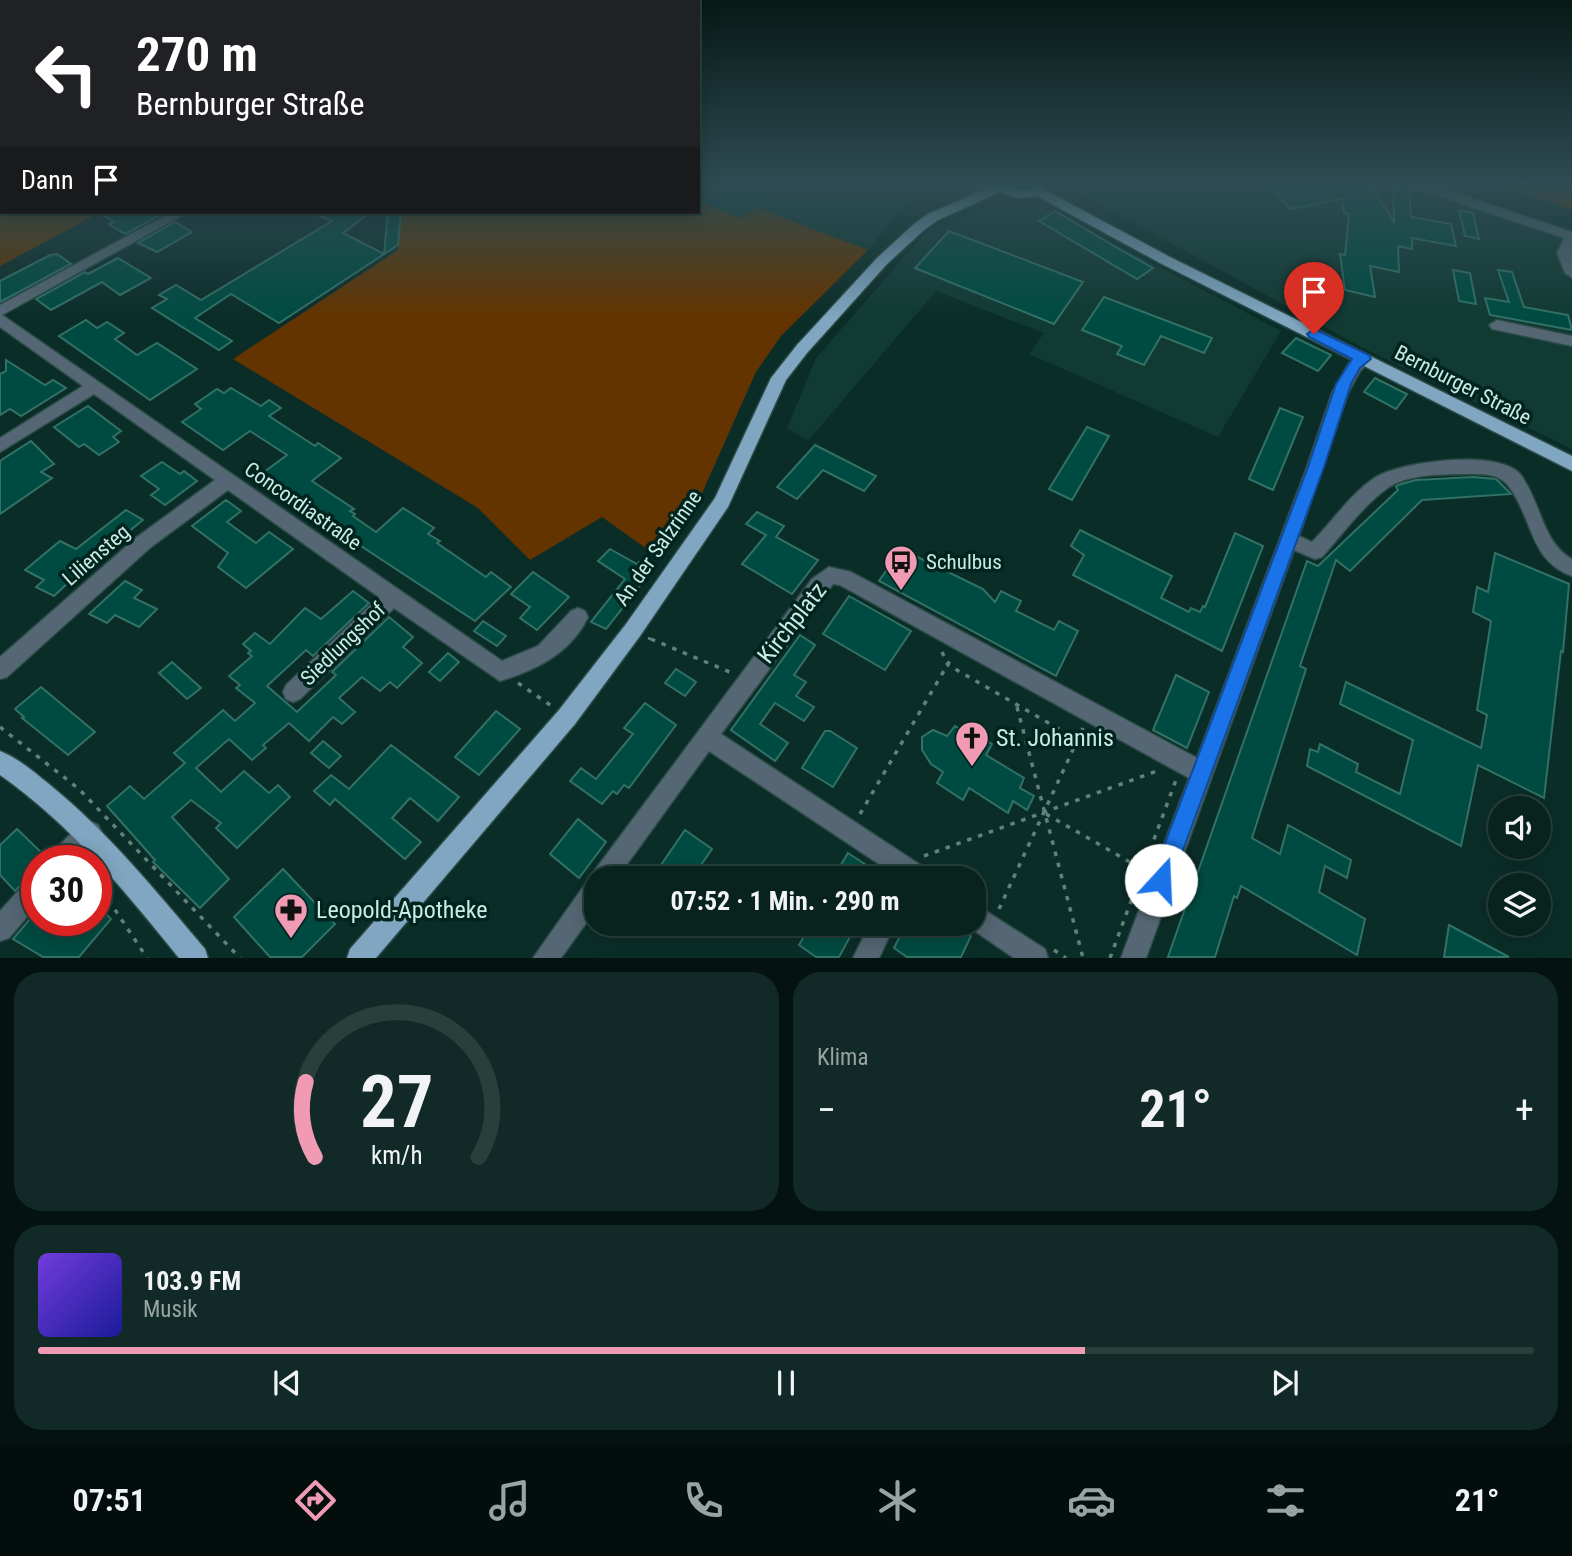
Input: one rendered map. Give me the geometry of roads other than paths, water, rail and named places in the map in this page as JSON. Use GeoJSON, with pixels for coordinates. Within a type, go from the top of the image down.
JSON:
{"type":"FeatureCollection","features":[{"type":"Feature","properties":{"kind":"main road","name":"An der Salzrinne"},"geometry":{"type":"LineString","coordinates":[[359,957],[567,718],[633,631],[722,502],[779,378],[882,261],[917,229]]}},
{"type":"Feature","properties":{"kind":"main road","name":"Bernburger Straße"},"geometry":{"type":"LineString","coordinates":[[1109,229],[1165,260],[1572,464]]}},
{"type":"Feature","properties":{"kind":"main road"},"geometry":{"type":"LineString","coordinates":[[0,762],[40,789],[90,833],[196,957]]}},
{"type":"Feature","properties":{"kind":"street"},"geometry":{"type":"LineString","coordinates":[[0,310],[147,229]]}},
{"type":"Feature","properties":{"kind":"street"},"geometry":{"type":"LineString","coordinates":[[1549,229],[1571,236],[1564,253],[1572,273]]}},
{"type":"Feature","properties":{"kind":"street","name":"Concordiastraße"},"geometry":{"type":"LineString","coordinates":[[0,320],[500,671],[527,664],[551,649],[578,617]]}},
{"type":"Feature","properties":{"kind":"street"},"geometry":{"type":"LineString","coordinates":[[1497,325],[1572,341]]}},
{"type":"Feature","properties":{"kind":"street"},"geometry":{"type":"LineString","coordinates":[[1133,957],[1289,540],[1344,384],[1355,364],[1364,359]]}},
{"type":"Feature","properties":{"kind":"street"},"geometry":{"type":"LineString","coordinates":[[0,446],[94,387]]}},
{"type":"Feature","properties":{"kind":"street"},"geometry":{"type":"LineString","coordinates":[[1289,540],[1315,551],[1383,482],[1405,472],[1493,467],[1509,474],[1527,498],[1537,532],[1547,550],[1572,568]]}},
{"type":"Feature","properties":{"kind":"street","name":"Liliensteg"},"geometry":{"type":"LineString","coordinates":[[0,670],[144,542],[227,481]]}},
{"type":"Feature","properties":{"kind":"street","name":"Kirchplatz"},"geometry":{"type":"LineString","coordinates":[[612,866],[829,575],[844,578],[1091,712],[1169,762],[1201,772]]}},
{"type":"Feature","properties":{"kind":"street","name":"Siedlungshof"},"geometry":{"type":"LineString","coordinates":[[293,692],[393,596]]}},
{"type":"Feature","properties":{"kind":"street"},"geometry":{"type":"LineString","coordinates":[[706,737],[898,866]]}},
{"type":"Feature","properties":{"kind":"street"},"geometry":{"type":"LineString","coordinates":[[78,845],[90,833]]}},
{"type":"Feature","properties":{"kind":"street"},"geometry":{"type":"LineString","coordinates":[[545,957],[584,904]]}},
{"type":"Feature","properties":{"kind":"street"},"geometry":{"type":"LineString","coordinates":[[0,929],[21,905]]}},
{"type":"Feature","properties":{"kind":"street"},"geometry":{"type":"LineString","coordinates":[[986,914],[1036,957]]}},
{"type":"Feature","properties":{"kind":"street"},"geometry":{"type":"LineString","coordinates":[[865,957],[876,936]]}},
{"type":"Feature","properties":{"kind":"place","name":"Schulbus"},"geometry":{"type":"Point","coordinates":[901,592]}},
{"type":"Feature","properties":{"kind":"place","name":"St. Johannis"},"geometry":{"type":"Point","coordinates":[972,768]}},
{"type":"Feature","properties":{"kind":"place","name":"Leopold-Apotheke"},"geometry":{"type":"Point","coordinates":[291,940]}}]}
